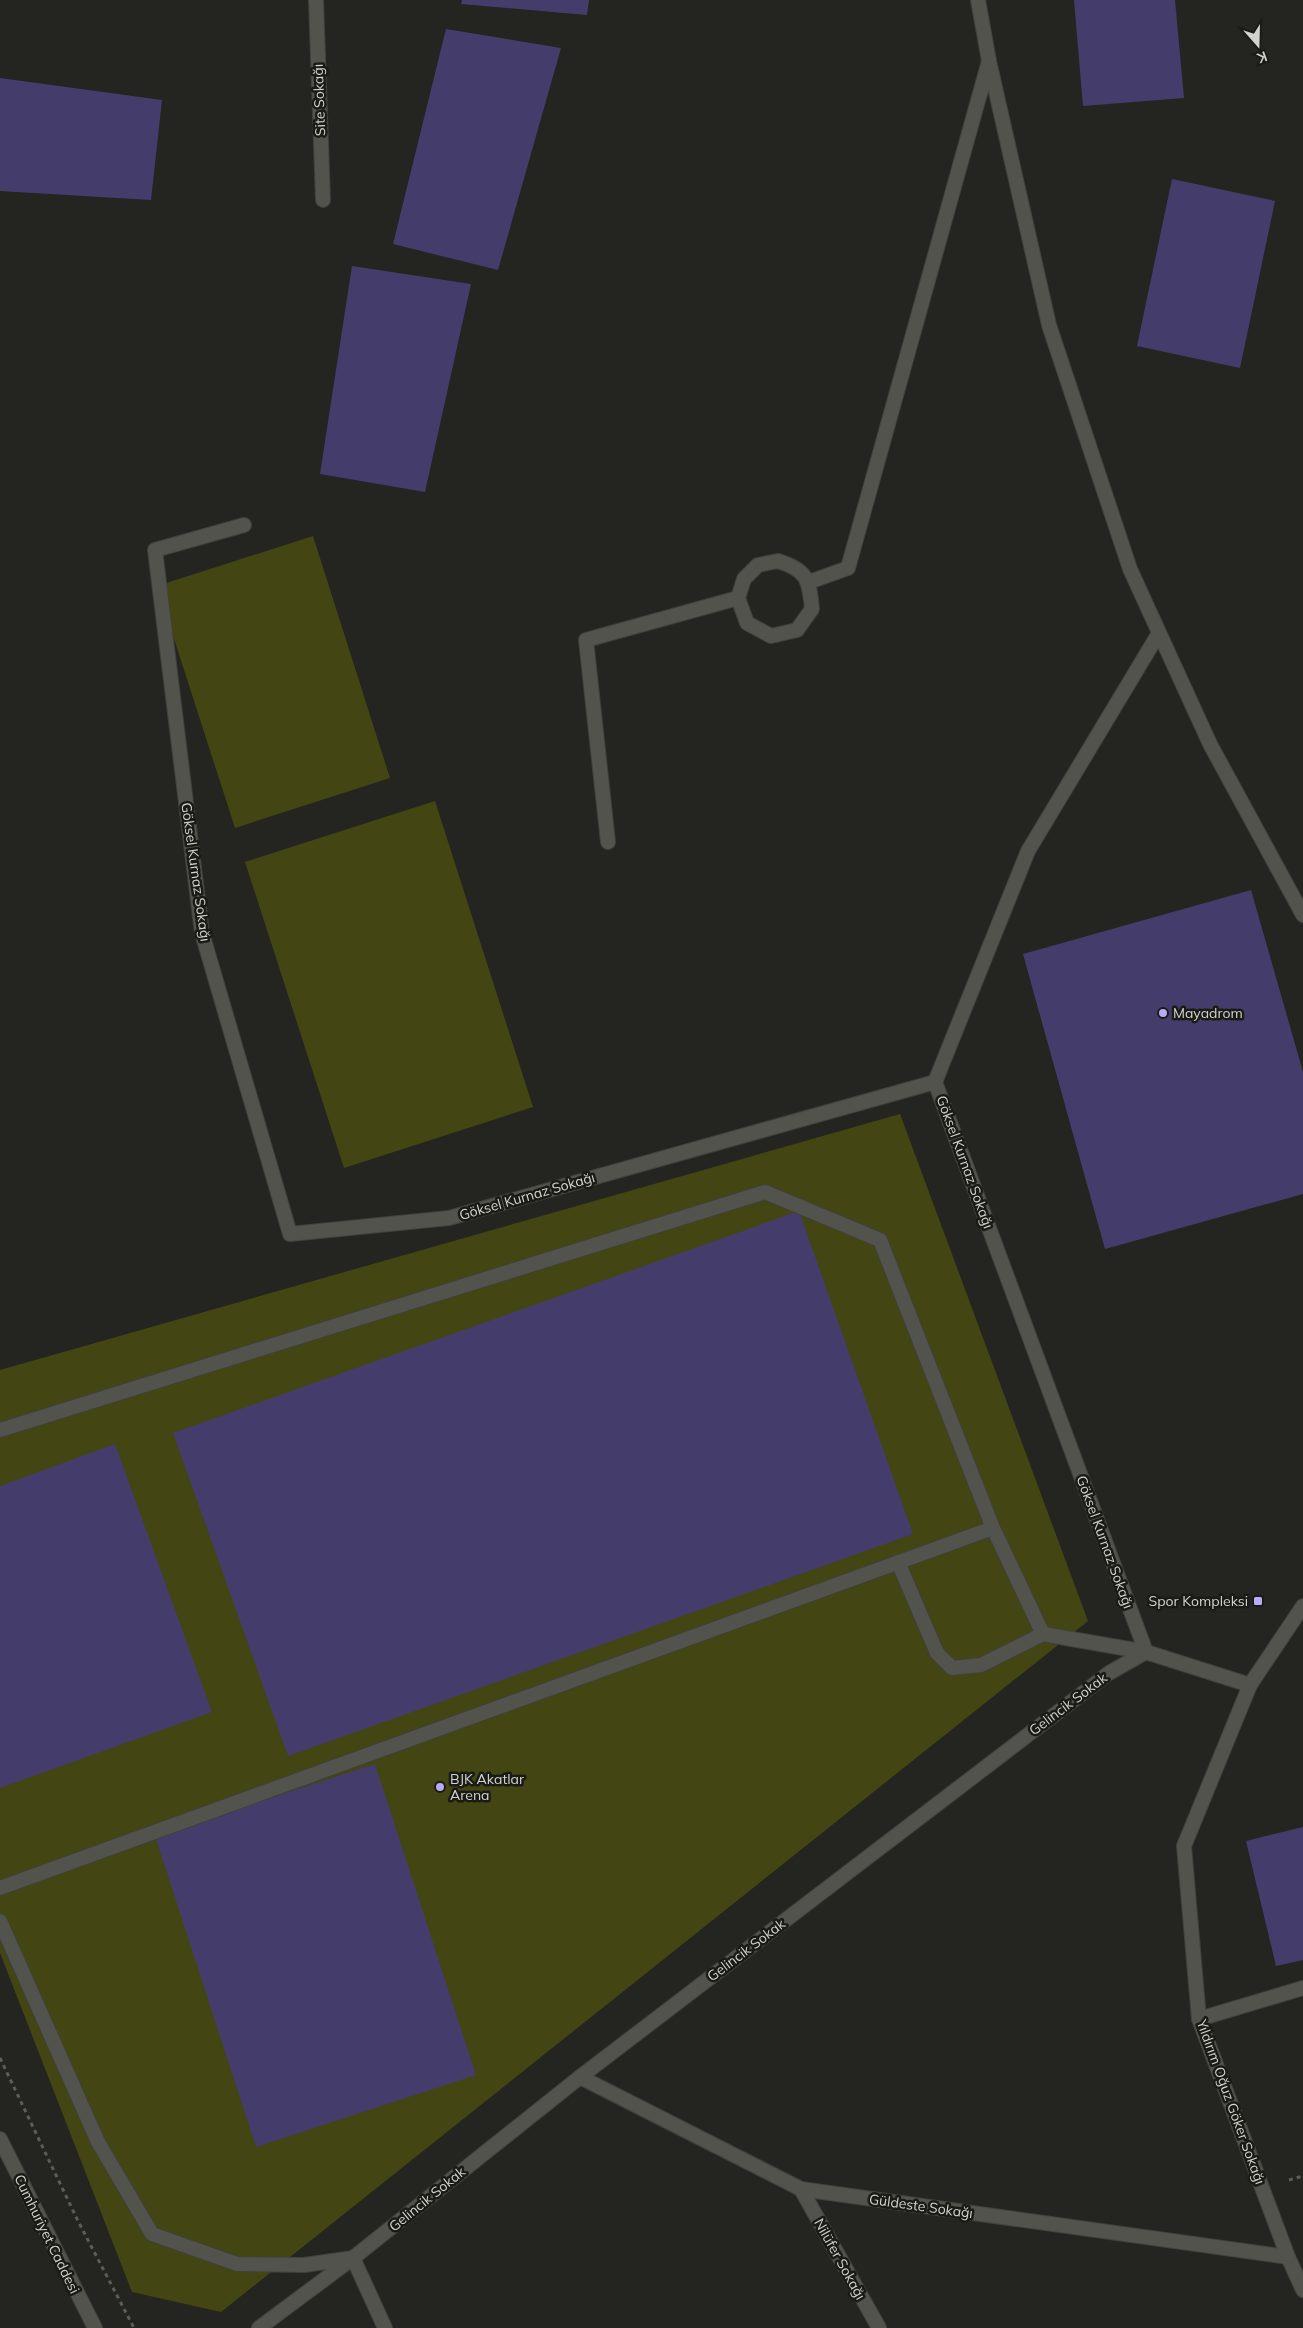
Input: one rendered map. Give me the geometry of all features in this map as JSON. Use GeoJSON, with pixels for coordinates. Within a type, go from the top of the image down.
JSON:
{"type":"FeatureCollection","features":[{"type":"Feature","properties":{"kind":"street","name":"Site Sokağı"},"geometry":{"type":"LineString","coordinates":[[316,0],[323,200]]}},
{"type":"Feature","properties":{"kind":"street"},"geometry":{"type":"LineString","coordinates":[[978,0],[989,60],[1050,325],[1130,569],[1210,744],[1303,915]]}},
{"type":"Feature","properties":{"kind":"street"},"geometry":{"type":"LineString","coordinates":[[810,582],[848,568],[989,60]]}},
{"type":"Feature","properties":{"kind":"street","name":"Göksel Kurnaz Sokağı"},"geometry":{"type":"LineString","coordinates":[[244,525],[155,550],[202,933],[290,1234],[449,1218],[935,1082],[1146,1652]]}},
{"type":"Feature","properties":{"kind":"street"},"geometry":{"type":"LineString","coordinates":[[778,561],[797,567],[810,582],[812,609],[796,630],[771,636],[747,623],[738,598],[744,579],[758,565],[778,561]]}},
{"type":"Feature","properties":{"kind":"street"},"geometry":{"type":"LineString","coordinates":[[608,842],[586,640],[738,598]]}},
{"type":"Feature","properties":{"kind":"street"},"geometry":{"type":"LineString","coordinates":[[935,1082],[1028,851],[1159,634]]}},
{"type":"Feature","properties":{"kind":"street"},"geometry":{"type":"LineString","coordinates":[[0,1430],[765,1192],[880,1240],[993,1528],[1042,1634]]}},
{"type":"Feature","properties":{"kind":"street"},"geometry":{"type":"LineString","coordinates":[[0,1888],[993,1528]]}},
{"type":"Feature","properties":{"kind":"street"},"geometry":{"type":"LineString","coordinates":[[898,1562],[937,1653],[952,1668],[981,1666],[1042,1634],[1146,1652],[1250,1684]]}},
{"type":"Feature","properties":{"kind":"street","name":"Yıldırım Oğuz Göker Sokağı"},"geometry":{"type":"LineString","coordinates":[[1303,1606],[1250,1684],[1184,1846],[1199,2019],[1288,2257],[1303,2290]]}},
{"type":"Feature","properties":{"kind":"street","name":"Gelincik Sokak"},"geometry":{"type":"LineString","coordinates":[[260,2328],[353,2258],[580,2077],[1109,1673],[1146,1652]]}},
{"type":"Feature","properties":{"kind":"street"},"geometry":{"type":"LineString","coordinates":[[0,1921],[98,2142],[152,2234],[237,2264],[304,2265],[353,2258],[385,2328]]}},
{"type":"Feature","properties":{"kind":"street"},"geometry":{"type":"LineString","coordinates":[[1199,2019],[1303,1988]]}},
{"type":"Feature","properties":{"kind":"street","name":"Güldeste Sokağı"},"geometry":{"type":"LineString","coordinates":[[580,2077],[801,2189],[1288,2257]]}},
{"type":"Feature","properties":{"kind":"street","name":"Cumhuriyet Caddesi"},"geometry":{"type":"LineString","coordinates":[[0,2139],[95,2328]]}},
{"type":"Feature","properties":{"kind":"street","name":"Nilüfer Sokağı"},"geometry":{"type":"LineString","coordinates":[[801,2189],[879,2328]]}},
{"type":"Feature","properties":{"kind":"path"},"geometry":{"type":"LineString","coordinates":[[0,2058],[78,2222],[134,2328]]}},
{"type":"Feature","properties":{"kind":"green space"},"geometry":{"type":"Polygon","coordinates":[[[313,536],[390,778],[235,828],[157,586],[313,536]]]}},
{"type":"Feature","properties":{"kind":"green space"},"geometry":{"type":"Polygon","coordinates":[[[435,801],[533,1107],[344,1168],[245,862],[435,801]]]}},
{"type":"Feature","properties":{"kind":"green space","name":"BJK Akatlar Arena"},"geometry":{"type":"Polygon","coordinates":[[[900,1114],[1088,1621],[221,2312],[132,2292],[0,1953],[0,1370],[900,1114]]]}},
{"type":"Feature","properties":{"kind":"building"},"geometry":{"type":"Polygon","coordinates":[[[462,0],[589,0],[587,15],[461,4],[462,0]]]}},
{"type":"Feature","properties":{"kind":"building"},"geometry":{"type":"Polygon","coordinates":[[[1074,0],[1175,0],[1184,98],[1083,106],[1074,0]]]}},
{"type":"Feature","properties":{"kind":"building"},"geometry":{"type":"Polygon","coordinates":[[[446,29],[561,48],[498,270],[393,244],[446,29]]]}},
{"type":"Feature","properties":{"kind":"building"},"geometry":{"type":"Polygon","coordinates":[[[0,78],[162,100],[151,200],[0,191],[0,78]]]}},
{"type":"Feature","properties":{"kind":"building"},"geometry":{"type":"Polygon","coordinates":[[[1172,179],[1275,201],[1240,368],[1137,346],[1172,179]]]}},
{"type":"Feature","properties":{"kind":"building"},"geometry":{"type":"Polygon","coordinates":[[[352,266],[471,284],[425,492],[320,474],[352,266]]]}},
{"type":"Feature","properties":{"kind":"building","name":"Mayadrom"},"geometry":{"type":"Polygon","coordinates":[[[1251,890],[1303,1072],[1303,1194],[1105,1249],[1023,954],[1251,890]]]}},
{"type":"Feature","properties":{"kind":"building"},"geometry":{"type":"Polygon","coordinates":[[[799,1211],[913,1534],[288,1756],[173,1433],[799,1211]]]}},
{"type":"Feature","properties":{"kind":"building"},"geometry":{"type":"Polygon","coordinates":[[[115,1444],[212,1712],[0,1788],[0,1486],[115,1444]]]}},
{"type":"Feature","properties":{"kind":"building"},"geometry":{"type":"Polygon","coordinates":[[[375,1764],[476,2075],[256,2147],[155,1836],[375,1764]]]}},
{"type":"Feature","properties":{"kind":"building"},"geometry":{"type":"Polygon","coordinates":[[[1303,1827],[1303,1960],[1276,1966],[1246,1841],[1303,1827]]]}},
{"type":"Feature","properties":{"kind":"place","name":"Mayadrom"},"geometry":{"type":"Point","coordinates":[1163,1013]}},
{"type":"Feature","properties":{"kind":"place","name":"Spor Kompleksi"},"geometry":{"type":"Point","coordinates":[1258,1601]}},
{"type":"Feature","properties":{"kind":"place","name":"BJK Akatlar Arena"},"geometry":{"type":"Point","coordinates":[440,1787]}}]}
